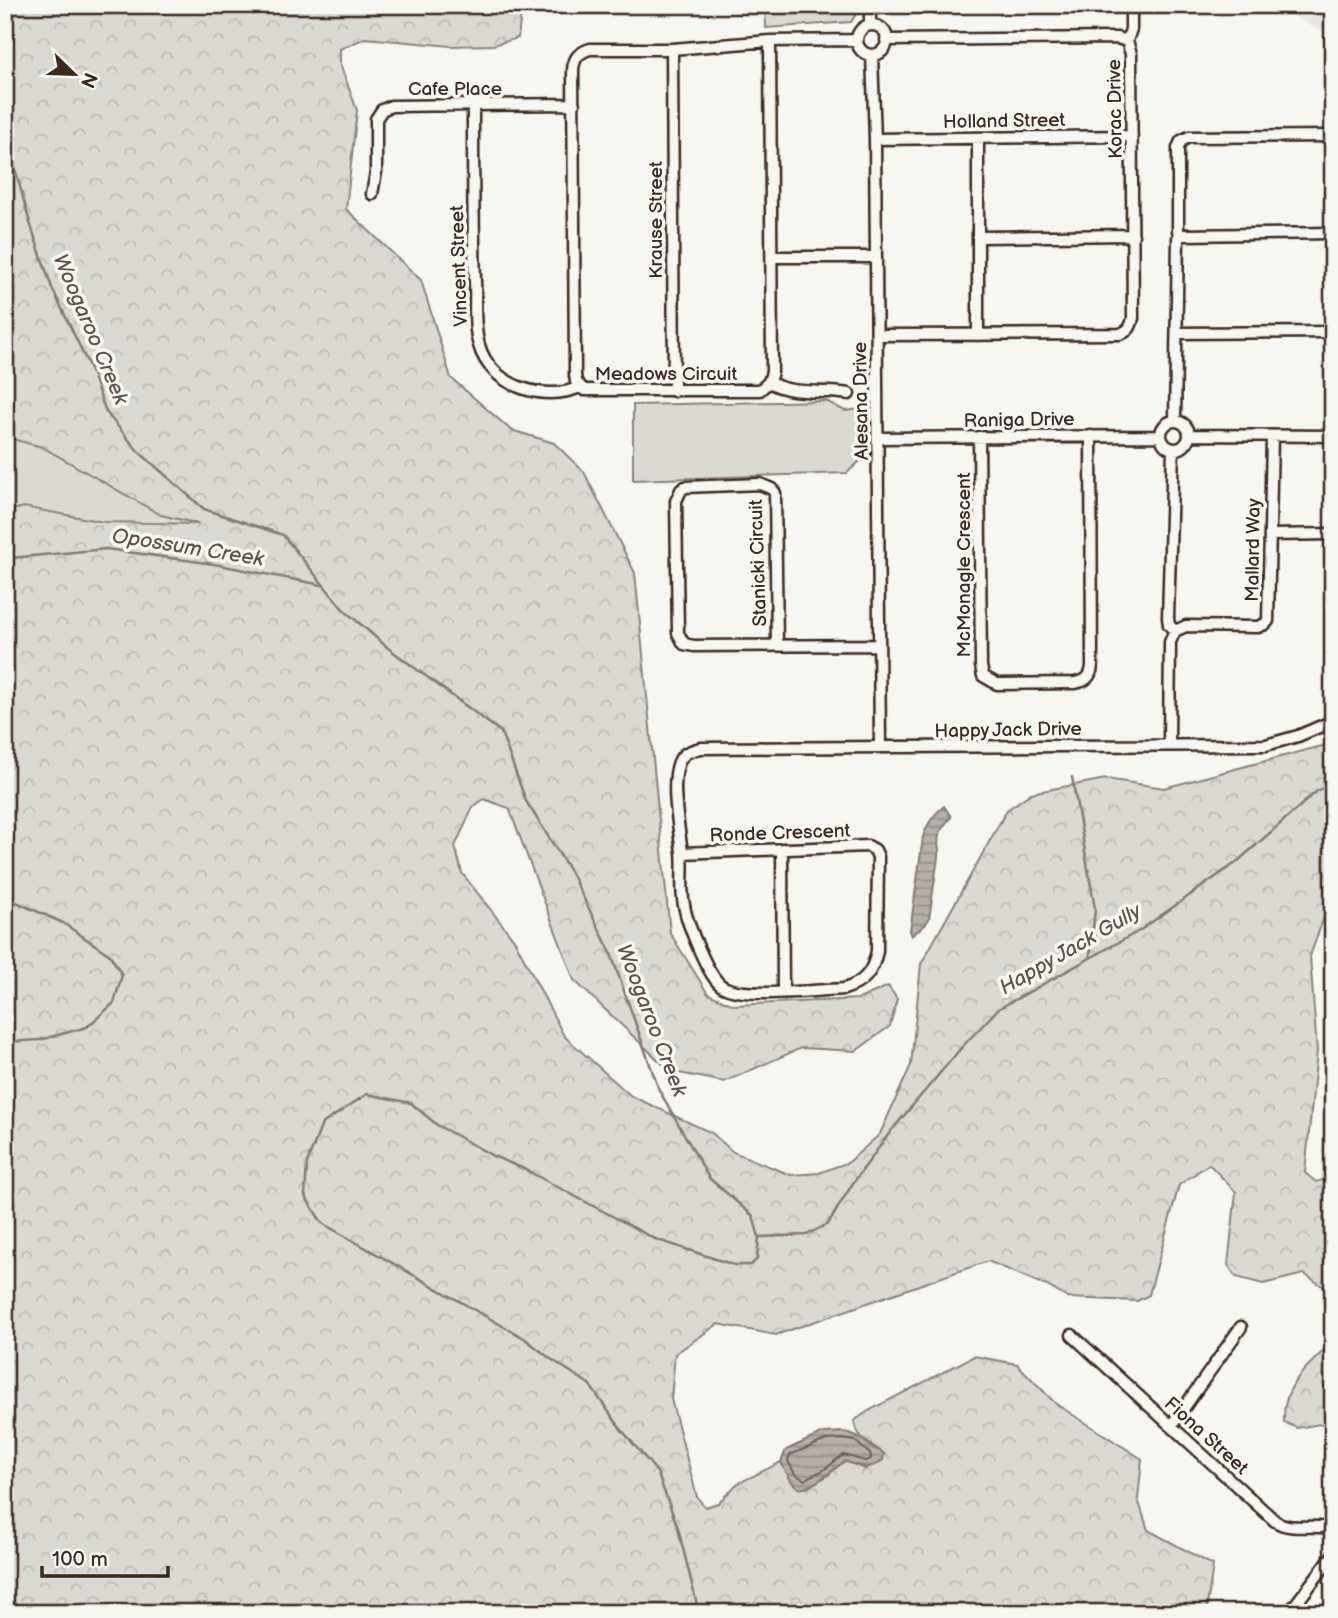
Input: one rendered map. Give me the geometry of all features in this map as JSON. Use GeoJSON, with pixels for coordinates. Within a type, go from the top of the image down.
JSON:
{"type":"FeatureCollection","features":[{"type":"Feature","properties":{"kind":"street"},"geometry":{"type":"LineString","coordinates":[[870,5],[870,25]]}},
{"type":"Feature","properties":{"kind":"street"},"geometry":{"type":"LineString","coordinates":[[1127,41],[1131,29],[1131,5]]}},
{"type":"Feature","properties":{"kind":"street"},"geometry":{"type":"LineString","coordinates":[[870,25],[880,28],[886,40],[884,49],[872,55],[860,49],[857,40],[859,32],[870,25]]}},
{"type":"Feature","properties":{"kind":"street","name":"Korac Drive"},"geometry":{"type":"LineString","coordinates":[[886,40],[1117,38],[1127,41],[1131,54],[1131,327],[1126,332],[978,335]]}},
{"type":"Feature","properties":{"kind":"street","name":"Meadows Circuit"},"geometry":{"type":"LineString","coordinates":[[769,382],[760,390],[590,392],[576,382],[574,62],[580,52],[590,49],[672,49],[770,41],[857,40]]}},
{"type":"Feature","properties":{"kind":"street"},"geometry":{"type":"LineString","coordinates":[[770,41],[772,372],[769,382],[788,390],[849,394]]}},
{"type":"Feature","properties":{"kind":"street","name":"Krause Street"},"geometry":{"type":"LineString","coordinates":[[672,49],[674,391]]}},
{"type":"Feature","properties":{"kind":"street","name":"Alesana Drive"},"geometry":{"type":"LineString","coordinates":[[872,55],[880,747]]}},
{"type":"Feature","properties":{"kind":"street","name":"Cafe Place"},"geometry":{"type":"LineString","coordinates":[[372,194],[376,172],[376,119],[382,110],[391,106],[574,104]]}},
{"type":"Feature","properties":{"kind":"street","name":"Vincent Street"},"geometry":{"type":"LineString","coordinates":[[473,105],[474,244],[479,345],[487,362],[501,379],[521,388],[541,392],[569,392],[580,387]]}},
{"type":"Feature","properties":{"kind":"street","name":"Holland Street"},"geometry":{"type":"LineString","coordinates":[[875,139],[1132,136]]}},
{"type":"Feature","properties":{"kind":"street"},"geometry":{"type":"LineString","coordinates":[[1181,234],[1178,231],[1178,148],[1181,141],[1189,137],[1333,136]]}},
{"type":"Feature","properties":{"kind":"street"},"geometry":{"type":"LineString","coordinates":[[877,335],[978,335],[978,138]]}},
{"type":"Feature","properties":{"kind":"street"},"geometry":{"type":"LineString","coordinates":[[1181,234],[1333,233]]}},
{"type":"Feature","properties":{"kind":"street"},"geometry":{"type":"LineString","coordinates":[[1175,420],[1178,238],[1181,234]]}},
{"type":"Feature","properties":{"kind":"street"},"geometry":{"type":"LineString","coordinates":[[978,237],[1133,235]]}},
{"type":"Feature","properties":{"kind":"street"},"geometry":{"type":"LineString","coordinates":[[772,257],[876,257]]}},
{"type":"Feature","properties":{"kind":"street"},"geometry":{"type":"LineString","coordinates":[[1177,333],[1333,332]]}},
{"type":"Feature","properties":{"kind":"street"},"geometry":{"type":"LineString","coordinates":[[1175,420],[1187,426],[1190,435],[1183,447],[1173,449],[1165,445],[1161,436],[1166,424],[1175,420]]}},
{"type":"Feature","properties":{"kind":"street"},"geometry":{"type":"LineString","coordinates":[[1190,435],[1333,436]]}},
{"type":"Feature","properties":{"kind":"street","name":"McMonagle Crescent"},"geometry":{"type":"LineString","coordinates":[[979,437],[981,671],[986,680],[997,684],[1082,682],[1089,677],[1092,670],[1091,436]]}},
{"type":"Feature","properties":{"kind":"street","name":"Raniga Drive"},"geometry":{"type":"LineString","coordinates":[[878,438],[1161,436]]}},
{"type":"Feature","properties":{"kind":"street","name":"Mallard Way"},"geometry":{"type":"LineString","coordinates":[[1175,631],[1186,626],[1258,627],[1265,624],[1269,616],[1272,437]]}},
{"type":"Feature","properties":{"kind":"street"},"geometry":{"type":"LineString","coordinates":[[1169,744],[1170,642],[1175,631],[1169,625],[1168,618],[1173,449]]}},
{"type":"Feature","properties":{"kind":"street","name":"Stanicki Circuit"},"geometry":{"type":"LineString","coordinates":[[777,645],[775,493],[760,484],[685,487],[676,501],[680,639],[684,644],[694,646],[879,645]]}},
{"type":"Feature","properties":{"kind":"street"},"geometry":{"type":"LineString","coordinates":[[1270,535],[1333,534]]}},
{"type":"Feature","properties":{"kind":"street","name":"Happy Jack Drive"},"geometry":{"type":"LineString","coordinates":[[682,757],[688,751],[700,748],[1266,745],[1298,736],[1333,721]]}},
{"type":"Feature","properties":{"kind":"street","name":"Ronde Crescent"},"geometry":{"type":"LineString","coordinates":[[682,757],[676,773],[684,905],[705,963],[716,980],[723,987],[742,993],[844,989],[856,985],[868,975],[874,965],[877,951],[878,857],[875,850],[869,846],[682,853]]}},
{"type":"Feature","properties":{"kind":"street"},"geometry":{"type":"LineString","coordinates":[[782,849],[783,991]]}},
{"type":"Feature","properties":{"kind":"street"},"geometry":{"type":"LineString","coordinates":[[1171,1426],[1241,1328]]}},
{"type":"Feature","properties":{"kind":"street","name":"Fiona Street"},"geometry":{"type":"LineString","coordinates":[[1072,1335],[1279,1524],[1286,1527],[1318,1526],[1333,1529]]}},
{"type":"Feature","properties":{"kind":"street"},"geometry":{"type":"LineString","coordinates":[[1289,1613],[1333,1555]]}},
{"type":"Feature","properties":{"kind":"shaded area"},"geometry":{"type":"Polygon","coordinates":[[[1276,5],[1333,5],[1333,35],[1309,25],[1276,5]]]}},
{"type":"Feature","properties":{"kind":"green space"},"geometry":{"type":"Polygon","coordinates":[[[5,5],[522,5],[518,38],[493,45],[451,46],[365,38],[340,49],[340,64],[357,110],[346,209],[421,280],[451,378],[511,430],[554,443],[584,472],[635,573],[670,933],[708,994],[734,1005],[859,999],[888,986],[897,999],[890,1026],[856,1051],[801,1048],[724,1082],[670,1071],[574,980],[509,808],[484,799],[473,807],[455,846],[462,873],[515,941],[564,1036],[631,1096],[712,1133],[733,1152],[791,1175],[819,1173],[849,1162],[880,1134],[911,1065],[921,964],[1007,810],[1031,793],[1106,779],[1164,788],[1333,743],[1333,892],[1310,956],[1317,1051],[1305,1173],[1316,1182],[1333,1177],[1333,1293],[1304,1274],[1263,1284],[1236,1277],[1228,1265],[1236,1192],[1209,1164],[1179,1185],[1149,1295],[1137,1301],[1068,1298],[988,1261],[776,1335],[718,1324],[675,1354],[671,1399],[697,1497],[705,1507],[718,1503],[737,1484],[781,1462],[790,1478],[807,1488],[845,1461],[865,1469],[884,1454],[862,1438],[854,1421],[974,1356],[1017,1364],[1056,1404],[1142,1459],[1138,1499],[1148,1530],[1213,1565],[1206,1613],[5,1613],[5,512],[24,507],[104,522],[199,524],[161,515],[42,447],[5,437],[5,5]]]}},
{"type":"Feature","properties":{"kind":"green space"},"geometry":{"type":"Polygon","coordinates":[[[765,5],[857,5],[851,22],[766,28],[765,5]]]}},
{"type":"Feature","properties":{"kind":"green space"},"geometry":{"type":"Polygon","coordinates":[[[5,186],[185,512],[260,590],[5,570],[5,186]]]}},
{"type":"Feature","properties":{"kind":"green space"},"geometry":{"type":"Polygon","coordinates":[[[826,401],[845,411],[861,409],[859,462],[847,473],[633,480],[633,405],[826,401]]]}},
{"type":"Feature","properties":{"kind":"green space"},"geometry":{"type":"Polygon","coordinates":[[[1333,1342],[1333,1422],[1297,1428],[1284,1422],[1287,1397],[1292,1386],[1333,1342]]]}},
{"type":"Feature","properties":{"kind":"water"},"geometry":{"type":"Polygon","coordinates":[[[944,806],[951,817],[939,836],[929,919],[911,936],[923,837],[931,820],[944,806]]]}},
{"type":"Feature","properties":{"kind":"water"},"geometry":{"type":"Polygon","coordinates":[[[843,1432],[858,1436],[884,1454],[883,1460],[874,1466],[865,1467],[845,1461],[809,1486],[796,1486],[781,1462],[786,1450],[823,1433],[843,1432]]]}},
{"type":"Feature","properties":{"kind":"waterway"},"geometry":{"type":"LineString","coordinates":[[497,5],[534,9],[534,5]]}},
{"type":"Feature","properties":{"kind":"waterway","name":"Woogaroo Creek"},"geometry":{"type":"LineString","coordinates":[[5,132],[30,223],[52,288],[89,366],[106,412],[138,451],[204,509],[283,535],[343,609],[388,648],[501,732],[526,801],[570,871],[610,951],[659,1090],[709,1178],[753,1216],[759,1237],[757,1259],[751,1265],[734,1265],[655,1239],[437,1125],[411,1103],[367,1094],[322,1124],[307,1163],[305,1196],[322,1223],[524,1338],[589,1384],[621,1429],[657,1472],[678,1528],[699,1613]]}},
{"type":"Feature","properties":{"kind":"waterway","name":"Opossum Creek"},"geometry":{"type":"LineString","coordinates":[[5,562],[11,558],[106,549],[214,564],[322,585]]}},
{"type":"Feature","properties":{"kind":"waterway"},"geometry":{"type":"LineString","coordinates":[[1072,777],[1095,909],[1090,957]]}},
{"type":"Feature","properties":{"kind":"waterway","name":"Happy Jack Gully"},"geometry":{"type":"LineString","coordinates":[[759,1237],[806,1235],[828,1224],[853,1183],[891,1131],[998,1009],[1139,931],[1237,862],[1317,791],[1333,783]]}},
{"type":"Feature","properties":{"kind":"waterway","name":"Opossum Creek"},"geometry":{"type":"LineString","coordinates":[[5,897],[63,923],[110,955],[122,975],[114,1003],[87,1027],[40,1040],[5,1042]]}}]}
